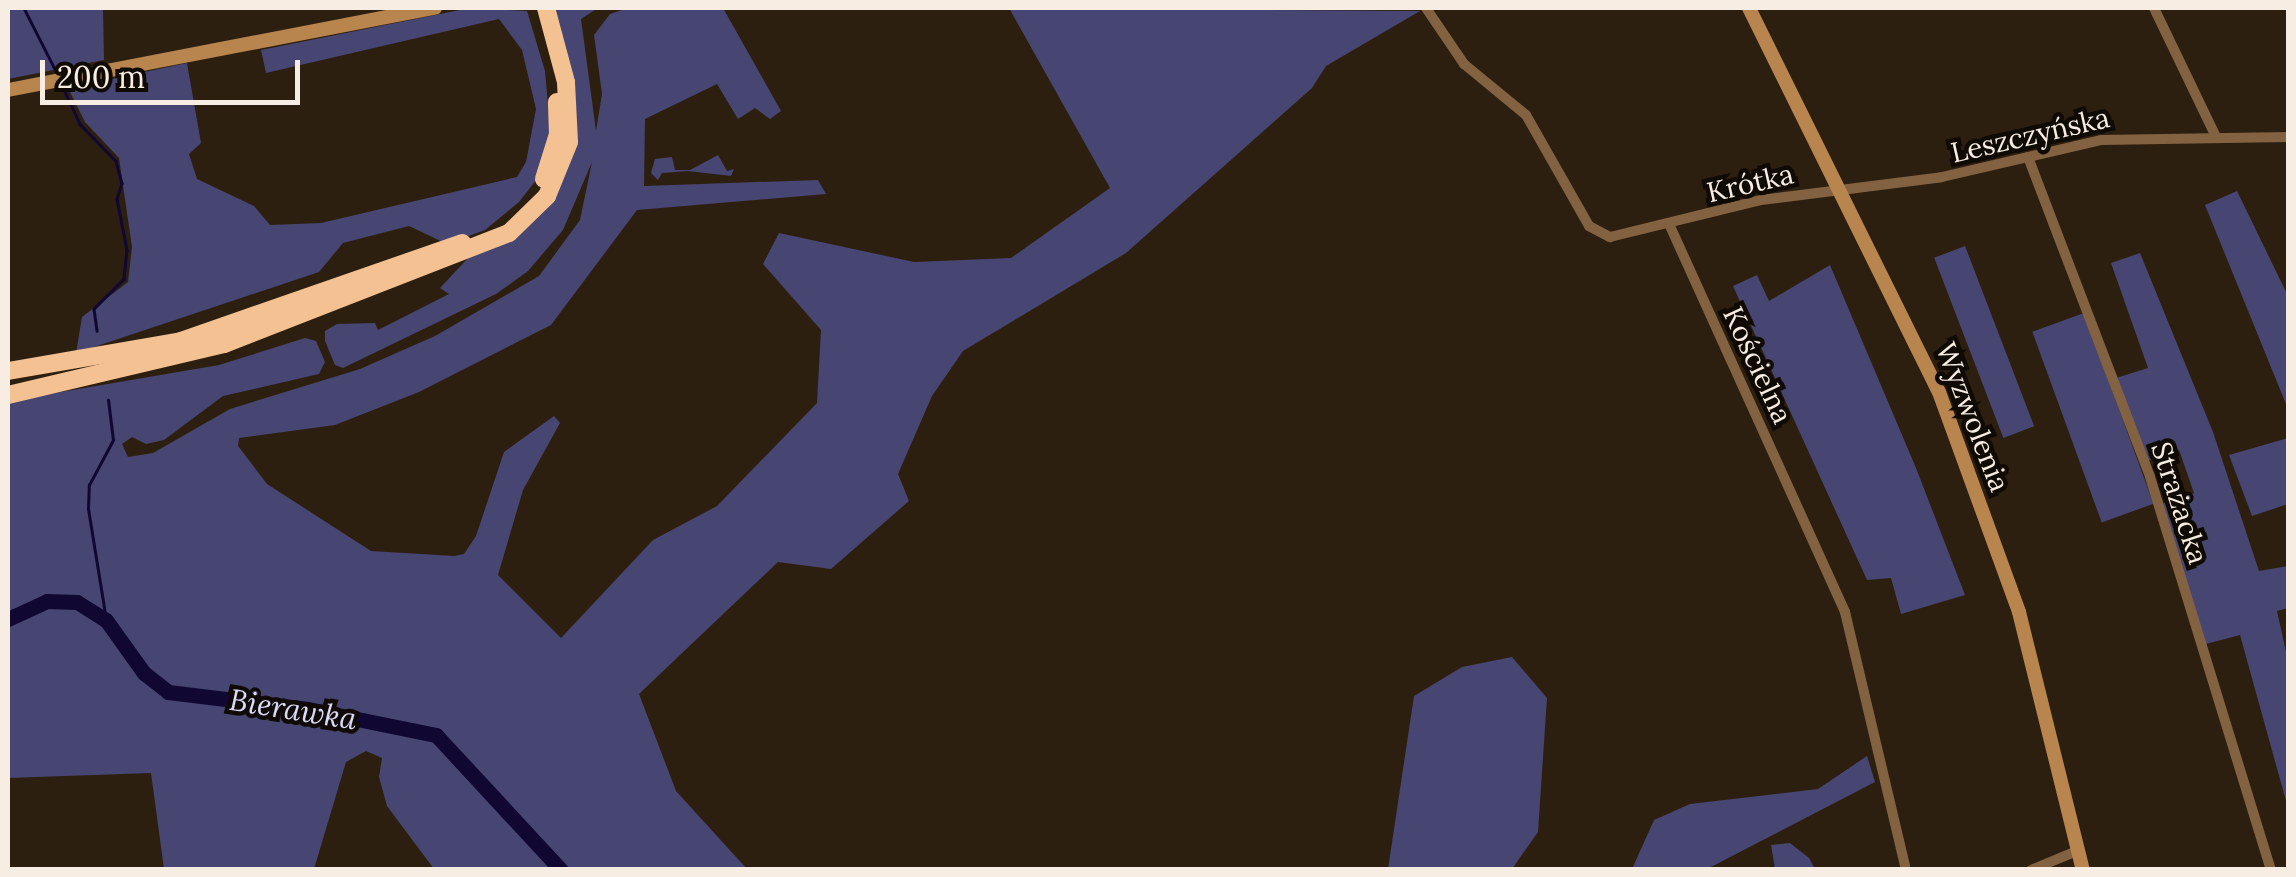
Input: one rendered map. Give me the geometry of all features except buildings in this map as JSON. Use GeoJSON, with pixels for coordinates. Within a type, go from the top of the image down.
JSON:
{"type":"FeatureCollection","features":[{"type":"Feature","properties":{"kind":"highway"},"geometry":{"type":"LineString","coordinates":[[8,395],[56,373],[231,326],[502,224],[542,182],[558,134],[554,82],[532,8]]}},
{"type":"Feature","properties":{"kind":"highway"},"geometry":{"type":"LineString","coordinates":[[8,383],[224,344],[466,254],[526,220],[558,175],[570,126],[546,8]]}},
{"type":"Feature","properties":{"kind":"highway"},"geometry":{"type":"LineString","coordinates":[[8,363],[56,373]]}},
{"type":"Feature","properties":{"kind":"highway"},"geometry":{"type":"LineString","coordinates":[[8,371],[56,373]]}},
{"type":"Feature","properties":{"kind":"main road"},"geometry":{"type":"LineString","coordinates":[[8,90],[435,8]]}},
{"type":"Feature","properties":{"kind":"main road","name":"Wyzwolenia"},"geometry":{"type":"LineString","coordinates":[[1749,8],[1939,392],[2020,612],[2084,870]]}},
{"type":"Feature","properties":{"kind":"street"},"geometry":{"type":"LineString","coordinates":[[1426,8],[1464,64],[1526,115],[1597,234],[1670,226]]}},
{"type":"Feature","properties":{"kind":"street"},"geometry":{"type":"LineString","coordinates":[[2154,8],[2216,137]]}},
{"type":"Feature","properties":{"kind":"street","name":"Leszczyńska"},"geometry":{"type":"LineString","coordinates":[[1841,188],[1942,177],[2128,136],[2288,137]]}},
{"type":"Feature","properties":{"kind":"street","name":"Strażacka"},"geometry":{"type":"LineString","coordinates":[[2028,157],[2150,478],[2271,870]]}},
{"type":"Feature","properties":{"kind":"street","name":"Krótka"},"geometry":{"type":"LineString","coordinates":[[1670,226],[1761,200],[1841,188]]}},
{"type":"Feature","properties":{"kind":"street","name":"Kościelna"},"geometry":{"type":"LineString","coordinates":[[1670,226],[1845,612],[1906,870]]}},
{"type":"Feature","properties":{"kind":"street"},"geometry":{"type":"LineString","coordinates":[[2031,870],[2079,850]]}},
{"type":"Feature","properties":{"kind":"shaded area"},"geometry":{"type":"Polygon","coordinates":[[[8,8],[103,8],[104,60],[8,79],[8,8]]]}},
{"type":"Feature","properties":{"kind":"shaded area"},"geometry":{"type":"Polygon","coordinates":[[[470,8],[527,11],[545,71],[551,137],[537,179],[519,202],[485,230],[447,244],[409,226],[343,243],[319,272],[76,353],[82,317],[128,282],[132,247],[119,158],[85,122],[68,88],[187,63],[201,143],[189,154],[197,179],[254,206],[270,225],[321,223],[517,177],[526,162],[536,109],[522,50],[499,19],[266,73],[261,50],[470,8]]]}},
{"type":"Feature","properties":{"kind":"shaded area"},"geometry":{"type":"Polygon","coordinates":[[[551,8],[598,8],[581,19],[596,131],[602,94],[594,35],[610,14],[628,8],[723,8],[781,111],[770,119],[755,108],[738,119],[717,84],[645,119],[644,186],[818,180],[826,194],[637,210],[551,325],[419,392],[335,425],[239,438],[238,446],[267,484],[371,551],[454,556],[464,554],[476,536],[504,452],[554,416],[560,423],[523,490],[498,575],[561,638],[653,540],[717,506],[817,403],[821,330],[763,264],[779,233],[914,262],[1011,258],[1110,188],[1009,8],[1420,11],[1326,66],[1312,88],[1126,253],[963,351],[932,396],[898,474],[909,501],[831,569],[778,562],[639,694],[676,791],[747,869],[434,869],[387,806],[379,777],[382,758],[366,751],[346,762],[314,869],[164,869],[151,773],[8,778],[8,401],[219,365],[305,338],[316,341],[325,362],[319,374],[223,396],[164,440],[146,444],[132,437],[122,444],[128,457],[153,453],[230,409],[360,369],[435,336],[539,276],[580,220],[592,162],[563,230],[528,271],[496,294],[343,368],[335,365],[325,341],[325,331],[337,324],[375,323],[378,330],[449,294],[440,288],[468,258],[511,239],[566,171],[551,8]]]}},
{"type":"Feature","properties":{"kind":"shaded area"},"geometry":{"type":"Polygon","coordinates":[[[718,155],[727,171],[734,169],[731,176],[688,171],[662,173],[658,180],[651,173],[655,159],[672,157],[675,170],[690,170],[718,155]]]}},
{"type":"Feature","properties":{"kind":"shaded area"},"geometry":{"type":"Polygon","coordinates":[[[2237,191],[2288,296],[2288,409],[2205,205],[2237,191]]]}},
{"type":"Feature","properties":{"kind":"shaded area"},"geometry":{"type":"Polygon","coordinates":[[[1965,246],[2034,426],[2003,438],[1934,258],[1965,246]]]}},
{"type":"Feature","properties":{"kind":"shaded area"},"geometry":{"type":"Polygon","coordinates":[[[2140,253],[2213,432],[2259,571],[2288,566],[2288,608],[2277,611],[2288,661],[2288,808],[2240,635],[2206,644],[2162,504],[2194,493],[2179,450],[2147,461],[2116,378],[2148,368],[2111,263],[2140,253]]]}},
{"type":"Feature","properties":{"kind":"shaded area"},"geometry":{"type":"Polygon","coordinates":[[[1830,265],[1965,595],[1901,614],[1891,578],[1867,580],[1733,286],[1757,275],[1769,301],[1830,265]]]}},
{"type":"Feature","properties":{"kind":"shaded area"},"geometry":{"type":"Polygon","coordinates":[[[2084,313],[2153,504],[2102,523],[2032,332],[2084,313]]]}},
{"type":"Feature","properties":{"kind":"shaded area"},"geometry":{"type":"Polygon","coordinates":[[[2288,438],[2288,504],[2252,516],[2229,455],[2288,438]]]}},
{"type":"Feature","properties":{"kind":"shaded area"},"geometry":{"type":"Polygon","coordinates":[[[1512,657],[1547,698],[1538,832],[1512,869],[1388,869],[1414,696],[1462,667],[1512,657]]]}},
{"type":"Feature","properties":{"kind":"shaded area"},"geometry":{"type":"Polygon","coordinates":[[[1867,756],[1875,782],[1707,869],[1632,869],[1654,820],[1690,804],[1818,789],[1867,756]]]}},
{"type":"Feature","properties":{"kind":"shaded area"},"geometry":{"type":"Polygon","coordinates":[[[1790,843],[1809,858],[1815,869],[1775,869],[1771,845],[1790,843]]]}},
{"type":"Feature","properties":{"kind":"waterway"},"geometry":{"type":"LineString","coordinates":[[24,8],[57,73]]}},
{"type":"Feature","properties":{"kind":"waterway"},"geometry":{"type":"LineString","coordinates":[[62,85],[80,124],[116,161],[122,183],[117,199],[127,250],[124,279],[94,309],[97,331]]}},
{"type":"Feature","properties":{"kind":"waterway"},"geometry":{"type":"LineString","coordinates":[[106,620],[88,509],[89,485],[113,440],[108,400]]}},
{"type":"Feature","properties":{"kind":"waterway","name":"Bierawka"},"geometry":{"type":"LineString","coordinates":[[8,619],[47,601],[77,602],[106,620],[144,673],[168,692],[308,709],[436,735],[561,870]]}}]}
